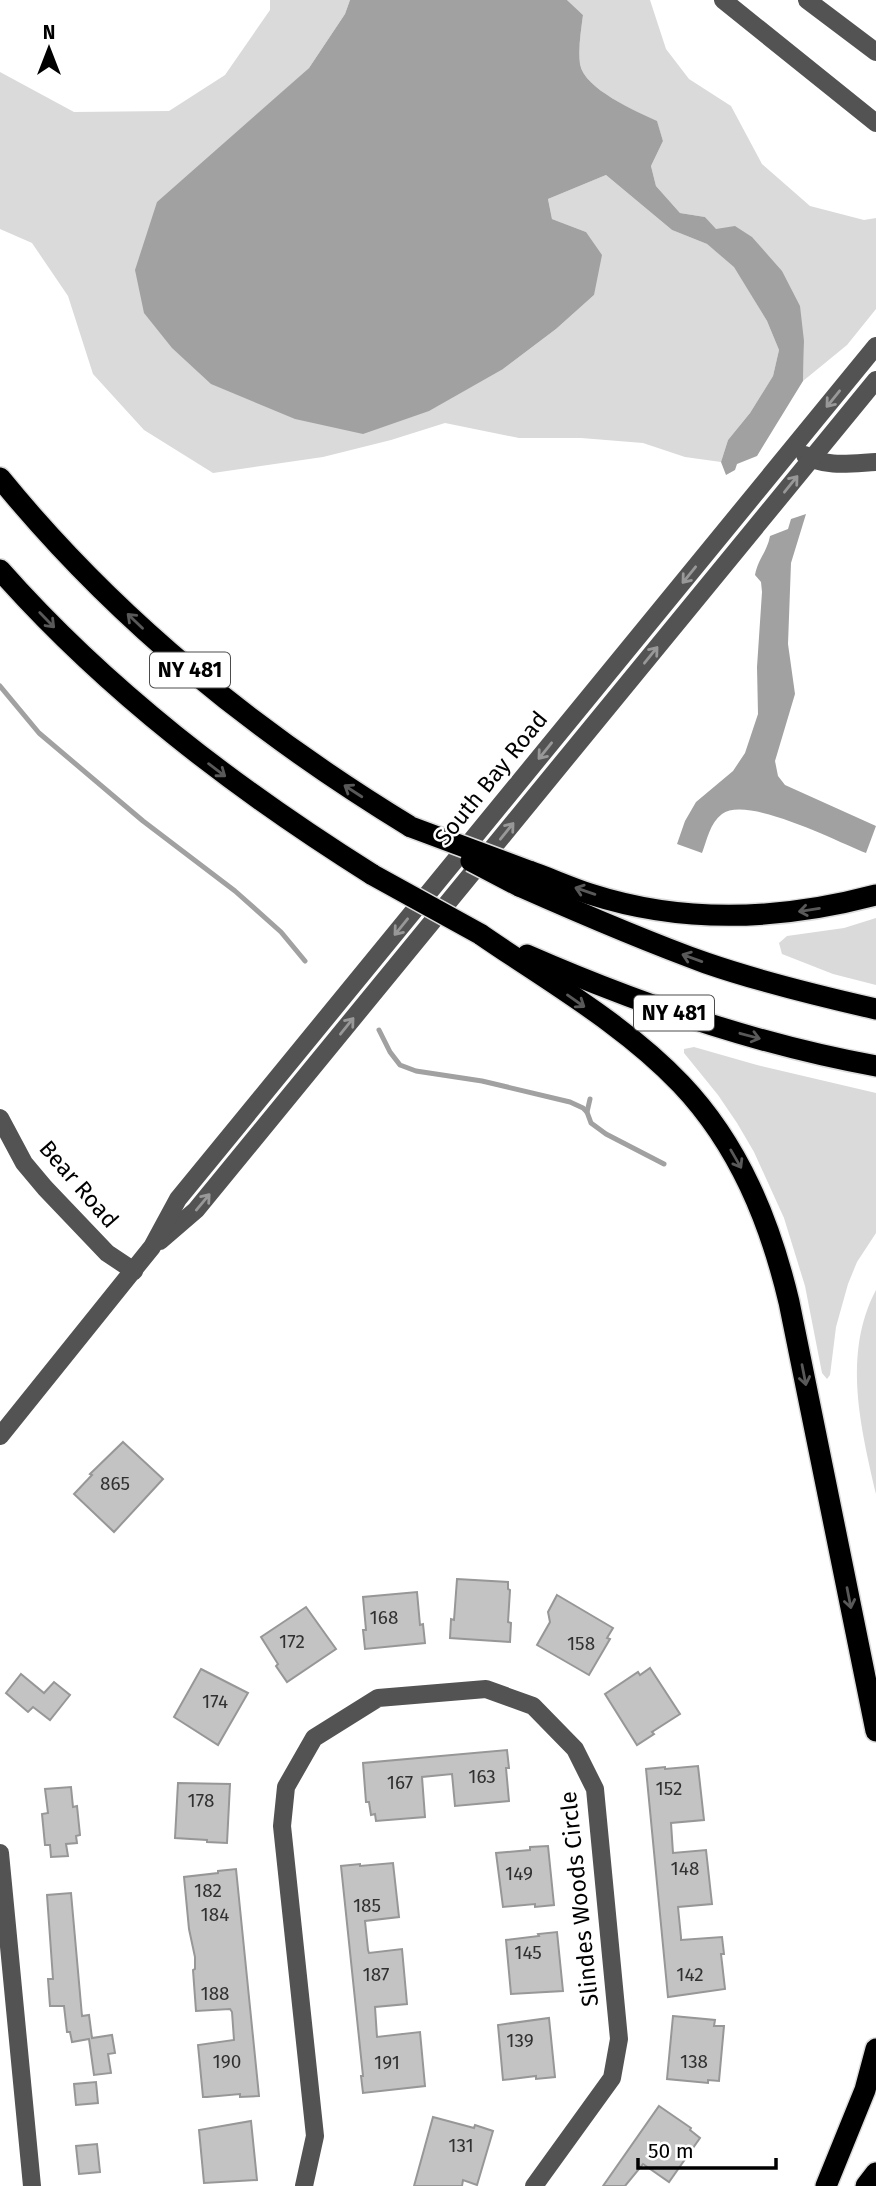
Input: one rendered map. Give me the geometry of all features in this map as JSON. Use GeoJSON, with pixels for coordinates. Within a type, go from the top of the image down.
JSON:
{"type":"FeatureCollection","features":[{"type":"Feature","properties":{"kind":"highway","name":"NY 481"},"geometry":{"type":"LineString","coordinates":[[0,478],[94,582],[194,673],[299,755],[411,827],[524,878],[644,940],[770,983],[876,1009]]}},
{"type":"Feature","properties":{"kind":"highway","name":"NY 481"},"geometry":{"type":"LineString","coordinates":[[0,570],[61,634],[160,724],[267,806],[373,875],[480,934],[599,986],[662,1009],[792,1048],[876,1066]]}},
{"type":"Feature","properties":{"kind":"highway"},"geometry":{"type":"LineString","coordinates":[[524,878],[653,909],[692,914],[734,916],[790,913],[876,895]]}},
{"type":"Feature","properties":{"kind":"highway"},"geometry":{"type":"LineString","coordinates":[[480,934],[612,1025],[663,1067],[699,1104],[728,1145],[752,1190],[773,1242],[789,1302],[876,1731]]}},
{"type":"Feature","properties":{"kind":"highway"},"geometry":{"type":"LineString","coordinates":[[826,2186],[865,2090],[876,2049]]}},
{"type":"Feature","properties":{"kind":"highway"},"geometry":{"type":"LineString","coordinates":[[866,2186],[876,2174]]}},
{"type":"Feature","properties":{"kind":"street"},"geometry":{"type":"LineString","coordinates":[[807,0],[876,52]]}},
{"type":"Feature","properties":{"kind":"street"},"geometry":{"type":"LineString","coordinates":[[835,0],[835,22]]}},
{"type":"Feature","properties":{"kind":"street"},"geometry":{"type":"LineString","coordinates":[[734,4],[876,123]]}},
{"type":"Feature","properties":{"kind":"street","name":"South Bay Road"},"geometry":{"type":"LineString","coordinates":[[0,1436],[134,1271],[152,1247],[178,1199],[876,346]]}},
{"type":"Feature","properties":{"kind":"street","name":"South Bay Road"},"geometry":{"type":"LineString","coordinates":[[152,1247],[196,1210],[876,380]]}},
{"type":"Feature","properties":{"kind":"street"},"geometry":{"type":"LineString","coordinates":[[793,447],[811,460],[837,463],[876,462]]}},
{"type":"Feature","properties":{"kind":"street","name":"Bear Road"},"geometry":{"type":"LineString","coordinates":[[0,1118],[24,1163],[45,1188],[107,1254],[134,1271]]}},
{"type":"Feature","properties":{"kind":"street","name":"Slindes Woods Circle"},"geometry":{"type":"LineString","coordinates":[[303,2186],[315,2136],[282,1826],[286,1787],[314,1738],[378,1698],[486,1689],[533,1706],[575,1749],[595,1789],[619,2039],[612,2078],[534,2186]]}},
{"type":"Feature","properties":{"kind":"street"},"geometry":{"type":"LineString","coordinates":[[0,1853],[32,2186]]}},
{"type":"Feature","properties":{"kind":"shaded area"},"geometry":{"type":"Polygon","coordinates":[[[270,0],[350,0],[345,14],[309,68],[250,121],[503,369],[556,329],[594,295],[586,232],[552,219],[548,199],[606,175],[672,230],[707,244],[735,267],[767,321],[779,350],[773,376],[750,413],[728,440],[721,462],[685,457],[643,443],[581,438],[519,438],[445,423],[323,457],[213,473],[144,430],[93,374],[68,296],[32,243],[0,229],[0,72],[74,112],[169,111],[225,75],[270,10],[270,0]]]}},
{"type":"Feature","properties":{"kind":"shaded area"},"geometry":{"type":"Polygon","coordinates":[[[350,0],[567,0],[583,15],[579,52],[584,73],[612,98],[657,121],[663,141],[651,166],[656,186],[680,213],[705,217],[716,229],[735,226],[752,237],[782,271],[800,306],[804,341],[803,381],[757,456],[737,464],[735,470],[726,475],[721,462],[728,440],[750,413],[773,376],[779,350],[767,321],[734,267],[707,244],[672,230],[606,175],[548,199],[552,219],[586,232],[602,255],[594,295],[556,329],[503,369],[429,411],[363,434],[295,419],[211,384],[172,348],[144,313],[135,270],[157,202],[309,68],[345,14],[350,0]]]}},
{"type":"Feature","properties":{"kind":"shaded area"},"geometry":{"type":"Polygon","coordinates":[[[567,0],[650,0],[666,49],[689,79],[731,106],[762,164],[810,206],[864,220],[876,218],[876,309],[847,345],[803,381],[804,341],[705,217],[680,213],[656,186],[651,166],[663,141],[657,122],[612,98],[584,73],[579,52],[583,15],[567,0]]]}},
{"type":"Feature","properties":{"kind":"shaded area"},"geometry":{"type":"Polygon","coordinates":[[[806,514],[791,563],[788,644],[795,694],[775,761],[778,776],[785,785],[876,826],[866,853],[793,822],[771,815],[734,810],[722,814],[715,822],[702,853],[677,844],[685,821],[696,802],[733,771],[745,753],[758,714],[757,667],[762,592],[761,582],[755,575],[756,569],[770,536],[788,529],[791,519],[806,514]]]}},
{"type":"Feature","properties":{"kind":"shaded area"},"geometry":{"type":"Polygon","coordinates":[[[876,918],[876,985],[833,974],[782,954],[779,943],[787,936],[844,928],[876,918]]]}},
{"type":"Feature","properties":{"kind":"shaded area"},"geometry":{"type":"Polygon","coordinates":[[[694,1047],[876,1093],[876,1233],[857,1262],[848,1284],[836,1327],[830,1375],[827,1379],[822,1373],[805,1286],[784,1218],[754,1152],[737,1123],[684,1053],[684,1049],[694,1047]]]}},
{"type":"Feature","properties":{"kind":"shaded area"},"geometry":{"type":"Polygon","coordinates":[[[876,1290],[876,1494],[860,1417],[857,1365],[866,1314],[876,1290]]]}},
{"type":"Feature","properties":{"kind":"building"},"geometry":{"type":"Polygon","coordinates":[[[123,1442],[163,1479],[114,1532],[74,1494],[123,1442]]]}},
{"type":"Feature","properties":{"kind":"building"},"geometry":{"type":"Polygon","coordinates":[[[457,1579],[508,1582],[510,1642],[450,1638],[457,1579]]]}},
{"type":"Feature","properties":{"kind":"building"},"geometry":{"type":"Polygon","coordinates":[[[417,1592],[420,1625],[423,1624],[425,1643],[365,1649],[363,1597],[417,1592]]]}},
{"type":"Feature","properties":{"kind":"building"},"geometry":{"type":"Polygon","coordinates":[[[557,1595],[613,1628],[607,1638],[610,1639],[589,1675],[537,1645],[550,1622],[548,1612],[557,1595]]]}},
{"type":"Feature","properties":{"kind":"building"},"geometry":{"type":"Polygon","coordinates":[[[306,1607],[336,1649],[287,1682],[261,1637],[306,1607]]]}},
{"type":"Feature","properties":{"kind":"building"},"geometry":{"type":"Polygon","coordinates":[[[650,1668],[680,1714],[637,1745],[605,1694],[638,1672],[640,1675],[650,1668]]]}},
{"type":"Feature","properties":{"kind":"building"},"geometry":{"type":"Polygon","coordinates":[[[201,1669],[248,1693],[218,1745],[174,1717],[201,1669]]]}},
{"type":"Feature","properties":{"kind":"building"},"geometry":{"type":"Polygon","coordinates":[[[21,1674],[44,1693],[54,1682],[70,1695],[50,1720],[33,1707],[28,1712],[6,1693],[21,1674]]]}},
{"type":"Feature","properties":{"kind":"building"},"geometry":{"type":"Polygon","coordinates":[[[507,1750],[509,1801],[455,1806],[452,1774],[422,1777],[425,1817],[376,1821],[375,1814],[371,1815],[369,1802],[366,1802],[363,1763],[507,1750]]]}},
{"type":"Feature","properties":{"kind":"building"},"geometry":{"type":"Polygon","coordinates":[[[698,1766],[704,1820],[671,1823],[673,1853],[706,1850],[712,1904],[678,1907],[681,1940],[722,1937],[725,1989],[668,1997],[646,1769],[698,1766]]]}},
{"type":"Feature","properties":{"kind":"building"},"geometry":{"type":"Polygon","coordinates":[[[178,1783],[230,1784],[227,1843],[175,1838],[178,1783]]]}},
{"type":"Feature","properties":{"kind":"building"},"geometry":{"type":"Polygon","coordinates":[[[71,1787],[73,1807],[77,1806],[80,1835],[76,1836],[77,1843],[66,1844],[68,1856],[51,1857],[50,1845],[45,1845],[42,1814],[48,1813],[45,1789],[71,1787]]]}},
{"type":"Feature","properties":{"kind":"building"},"geometry":{"type":"Polygon","coordinates":[[[548,1846],[554,1905],[503,1907],[496,1853],[548,1846]]]}},
{"type":"Feature","properties":{"kind":"building"},"geometry":{"type":"Polygon","coordinates":[[[393,1863],[399,1917],[365,1921],[369,1953],[402,1949],[407,2004],[375,2007],[377,2037],[420,2032],[425,2086],[363,2093],[341,1866],[393,1863]]]}},
{"type":"Feature","properties":{"kind":"building"},"geometry":{"type":"Polygon","coordinates":[[[236,1869],[259,2096],[240,2097],[240,2094],[203,2097],[198,2045],[234,2040],[232,2012],[230,2009],[196,2011],[193,1970],[195,1957],[189,1929],[184,1877],[236,1869]]]}},
{"type":"Feature","properties":{"kind":"building"},"geometry":{"type":"Polygon","coordinates":[[[71,1893],[82,2016],[89,2015],[92,2038],[112,2035],[115,2053],[108,2054],[111,2073],[94,2075],[89,2039],[72,2042],[70,2032],[67,2032],[64,2006],[50,2006],[48,1979],[53,1979],[47,1895],[71,1893]]]}},
{"type":"Feature","properties":{"kind":"building"},"geometry":{"type":"Polygon","coordinates":[[[557,1932],[563,1991],[511,1994],[506,1940],[557,1932]]]}},
{"type":"Feature","properties":{"kind":"building"},"geometry":{"type":"Polygon","coordinates":[[[673,2016],[715,2020],[714,2026],[724,2026],[719,2081],[708,2080],[708,2083],[667,2079],[673,2016]]]}},
{"type":"Feature","properties":{"kind":"building"},"geometry":{"type":"Polygon","coordinates":[[[549,2018],[555,2077],[503,2080],[498,2025],[549,2018]]]}},
{"type":"Feature","properties":{"kind":"building"},"geometry":{"type":"Polygon","coordinates":[[[96,2082],[98,2103],[76,2105],[74,2084],[96,2082]]]}},
{"type":"Feature","properties":{"kind":"building"},"geometry":{"type":"Polygon","coordinates":[[[659,2106],[691,2128],[700,2138],[669,2182],[643,2164],[625,2186],[603,2186],[659,2106]]]}},
{"type":"Feature","properties":{"kind":"building"},"geometry":{"type":"Polygon","coordinates":[[[433,2117],[493,2131],[477,2185],[463,2180],[462,2186],[414,2186],[433,2117]]]}},
{"type":"Feature","properties":{"kind":"building"},"geometry":{"type":"Polygon","coordinates":[[[251,2121],[257,2180],[204,2183],[199,2130],[251,2121]]]}},
{"type":"Feature","properties":{"kind":"building"},"geometry":{"type":"Polygon","coordinates":[[[97,2144],[100,2172],[79,2174],[76,2146],[97,2144]]]}},
{"type":"Feature","properties":{"kind":"waterway"},"geometry":{"type":"LineString","coordinates":[[0,686],[39,733],[143,821],[235,891],[281,932],[305,961]]}},
{"type":"Feature","properties":{"kind":"waterway"},"geometry":{"type":"LineString","coordinates":[[379,1030],[400,1065],[416,1071],[482,1081],[570,1102],[583,1108],[591,1123],[606,1134],[664,1164]]}},
{"type":"Feature","properties":{"kind":"waterway"},"geometry":{"type":"LineString","coordinates":[[587,1112],[590,1099]]}}]}
